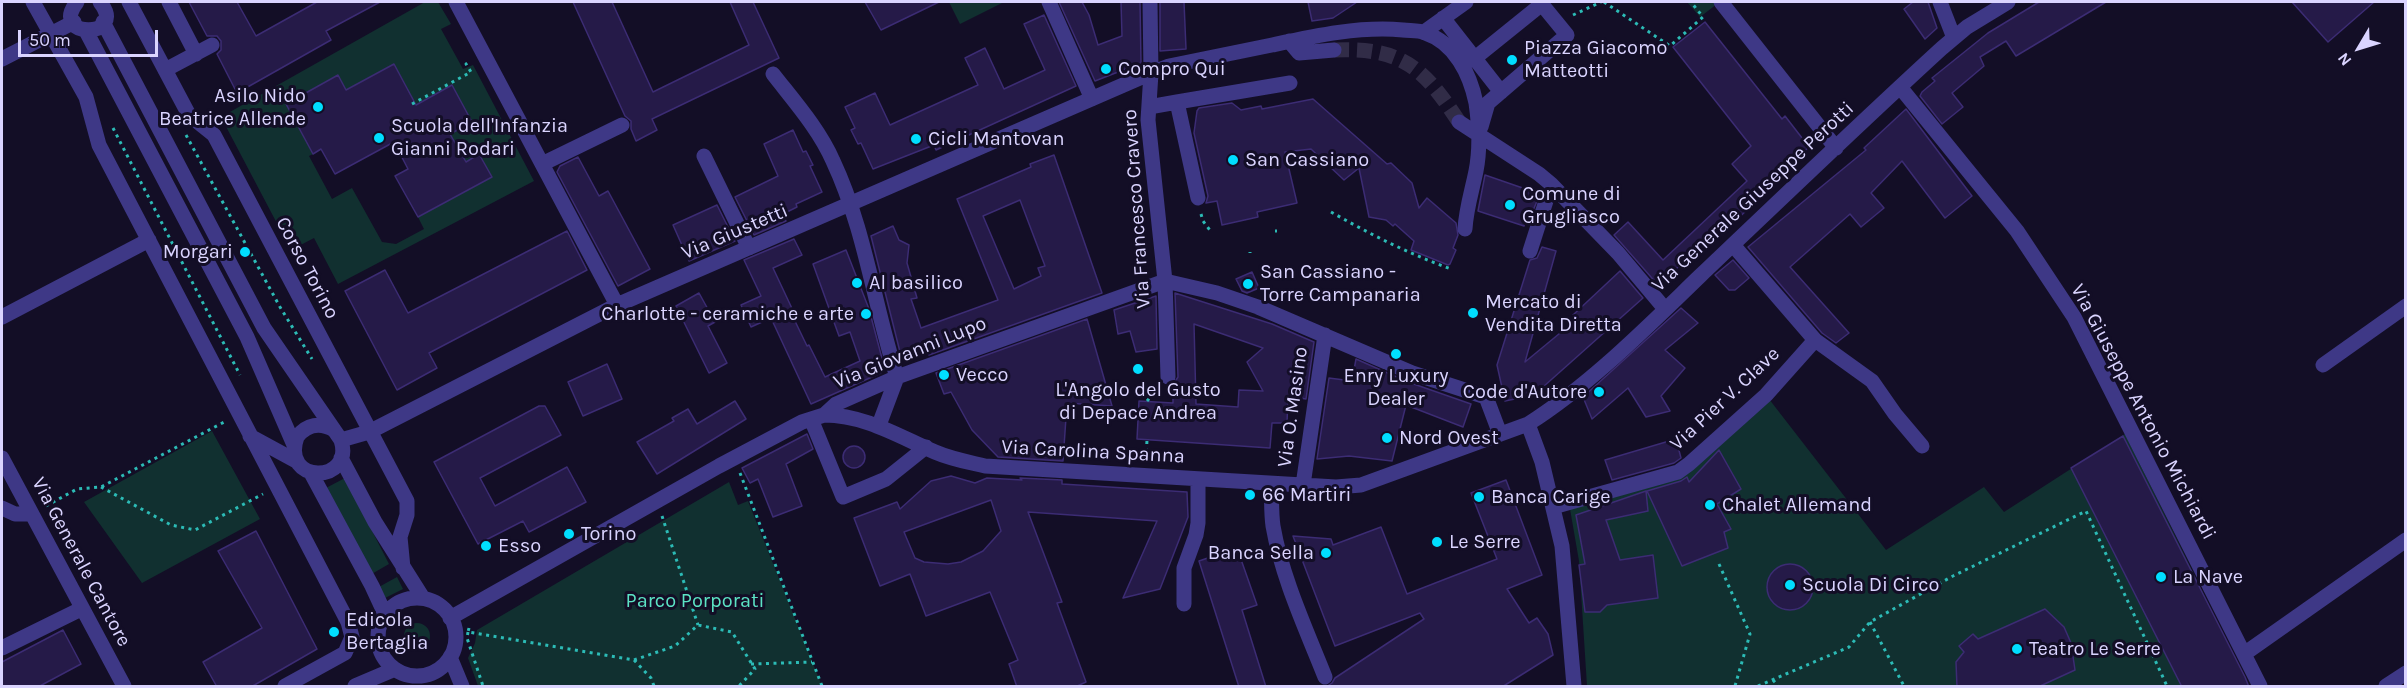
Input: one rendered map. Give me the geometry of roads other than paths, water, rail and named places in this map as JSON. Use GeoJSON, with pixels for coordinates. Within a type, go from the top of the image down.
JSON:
{"type":"FeatureCollection","features":[{"type":"Feature","properties":{"kind":"street"},"geometry":{"type":"LineString","coordinates":[[33,2],[86,98],[99,145],[348,622],[352,638],[345,653],[285,687]]}},
{"type":"Feature","properties":{"kind":"street","name":"Corso Torino"},"geometry":{"type":"LineString","coordinates":[[129,2],[189,115],[214,135],[407,501],[407,515],[400,537],[403,568]]}},
{"type":"Feature","properties":{"kind":"street"},"geometry":{"type":"LineString","coordinates":[[169,2],[196,54]]}},
{"type":"Feature","properties":{"kind":"street"},"geometry":{"type":"LineString","coordinates":[[456,2],[617,305]]}},
{"type":"Feature","properties":{"kind":"street"},"geometry":{"type":"LineString","coordinates":[[1049,2],[1092,99]]}},
{"type":"Feature","properties":{"kind":"street","name":"Via Francesco Cravero"},"geometry":{"type":"LineString","coordinates":[[1150,2],[1149,106],[1165,281],[1168,377]]}},
{"type":"Feature","properties":{"kind":"street"},"geometry":{"type":"LineString","coordinates":[[1424,32],[1466,2]]}},
{"type":"Feature","properties":{"kind":"street"},"geometry":{"type":"LineString","coordinates":[[1721,2],[1836,148]]}},
{"type":"Feature","properties":{"kind":"street"},"geometry":{"type":"LineString","coordinates":[[1940,2],[1954,38]]}},
{"type":"Feature","properties":{"kind":"street","name":"Via Generale Giuseppe Perotti"},"geometry":{"type":"LineString","coordinates":[[1528,424],[1579,388],[1954,38],[2008,2]]}},
{"type":"Feature","properties":{"kind":"street"},"geometry":{"type":"LineString","coordinates":[[74,3],[71,11],[247,337],[294,445],[296,460]]}},
{"type":"Feature","properties":{"kind":"street"},"geometry":{"type":"LineString","coordinates":[[2,59],[50,32],[80,27],[96,29],[103,22],[104,3]]}},
{"type":"Feature","properties":{"kind":"street"},"geometry":{"type":"LineString","coordinates":[[1475,58],[1541,3],[1567,35],[1488,103],[1478,136]]}},
{"type":"Feature","properties":{"kind":"street"},"geometry":{"type":"LineString","coordinates":[[1443,18],[1501,92]]}},
{"type":"Feature","properties":{"kind":"street"},"geometry":{"type":"LineString","coordinates":[[103,22],[264,328],[337,435]]}},
{"type":"Feature","properties":{"kind":"street"},"geometry":{"type":"LineString","coordinates":[[1151,73],[1169,66],[1289,41],[1376,29],[1424,32],[1440,41],[1458,57],[1469,77],[1476,104],[1477,169],[1466,209],[1465,229]]}},
{"type":"Feature","properties":{"kind":"street"},"geometry":{"type":"LineString","coordinates":[[1289,41],[1299,53],[1334,50]]}},
{"type":"Feature","properties":{"kind":"street"},"geometry":{"type":"LineString","coordinates":[[165,70],[212,45]]}},
{"type":"Feature","properties":{"kind":"street","name":"Via Giustetti"},"geometry":{"type":"LineString","coordinates":[[337,435],[369,432],[617,305],[1151,73]]}},
{"type":"Feature","properties":{"kind":"street"},"geometry":{"type":"LineString","coordinates":[[773,74],[809,121],[832,159],[852,204],[897,377],[879,425]]}},
{"type":"Feature","properties":{"kind":"street"},"geometry":{"type":"LineString","coordinates":[[1149,106],[1290,83]]}},
{"type":"Feature","properties":{"kind":"street","name":"Via Giuseppe Antonio Michiardi"},"geometry":{"type":"LineString","coordinates":[[1900,87],[2017,231],[2074,317],[2260,687]]}},
{"type":"Feature","properties":{"kind":"street"},"geometry":{"type":"LineString","coordinates":[[1177,102],[1198,198]]}},
{"type":"Feature","properties":{"kind":"street"},"geometry":{"type":"LineString","coordinates":[[1459,122],[1539,174],[1561,193],[1618,253],[1665,309]]}},
{"type":"Feature","properties":{"kind":"street"},"geometry":{"type":"LineString","coordinates":[[542,164],[622,125]]}},
{"type":"Feature","properties":{"kind":"street"},"geometry":{"type":"LineString","coordinates":[[704,156],[749,248]]}},
{"type":"Feature","properties":{"kind":"street"},"geometry":{"type":"LineString","coordinates":[[1530,251],[1546,201]]}},
{"type":"Feature","properties":{"kind":"street"},"geometry":{"type":"LineString","coordinates":[[2,317],[149,240]]}},
{"type":"Feature","properties":{"kind":"street"},"geometry":{"type":"LineString","coordinates":[[1733,245],[1815,340],[1872,381],[1895,414],[1922,446]]}},
{"type":"Feature","properties":{"kind":"street"},"geometry":{"type":"LineString","coordinates":[[1165,281],[1248,303],[1412,373],[1486,397],[1500,434]]}},
{"type":"Feature","properties":{"kind":"street","name":"Via Giovanni Lupo"},"geometry":{"type":"LineString","coordinates":[[450,618],[657,500],[817,417],[836,404],[897,377],[1165,281]]}},
{"type":"Feature","properties":{"kind":"street"},"geometry":{"type":"LineString","coordinates":[[2323,365],[2406,306]]}},
{"type":"Feature","properties":{"kind":"street","name":"Via O. Masino"},"geometry":{"type":"LineString","coordinates":[[1303,485],[1325,336]]}},
{"type":"Feature","properties":{"kind":"street","name":"Via Pier V. Clave"},"geometry":{"type":"LineString","coordinates":[[1553,507],[1678,472],[1766,395],[1815,340]]}},
{"type":"Feature","properties":{"kind":"street","name":"Via Carolina Spanna"},"geometry":{"type":"LineString","coordinates":[[817,417],[844,415],[879,425],[955,459],[985,466],[1336,488],[1361,485],[1528,424]]}},
{"type":"Feature","properties":{"kind":"street"},"geometry":{"type":"LineString","coordinates":[[817,417],[843,497],[886,479],[926,447]]}},
{"type":"Feature","properties":{"kind":"street"},"geometry":{"type":"LineString","coordinates":[[1528,424],[1542,462],[1562,546],[1574,687]]}},
{"type":"Feature","properties":{"kind":"street"},"geometry":{"type":"LineString","coordinates":[[294,445],[297,437],[310,426],[327,426],[337,435]]}},
{"type":"Feature","properties":{"kind":"street","name":"Corso Torino"},"geometry":{"type":"LineString","coordinates":[[337,435],[343,446],[341,458],[375,522],[423,598]]}},
{"type":"Feature","properties":{"kind":"street"},"geometry":{"type":"LineString","coordinates":[[250,436],[296,460],[311,473],[318,474],[333,470],[341,458]]}},
{"type":"Feature","properties":{"kind":"street","name":"Via Generale Cantore"},"geometry":{"type":"LineString","coordinates":[[2,458],[124,687]]}},
{"type":"Feature","properties":{"kind":"street"},"geometry":{"type":"LineString","coordinates":[[311,473],[385,614]]}},
{"type":"Feature","properties":{"kind":"street","name":"Via Carolina Spanna"},"geometry":{"type":"LineString","coordinates":[[1184,604],[1184,568],[1198,523],[1198,479]]}},
{"type":"Feature","properties":{"kind":"street"},"geometry":{"type":"LineString","coordinates":[[1271,484],[1273,525],[1280,552],[1292,593],[1325,677]]}},
{"type":"Feature","properties":{"kind":"street"},"geometry":{"type":"LineString","coordinates":[[2,508],[15,514],[31,514]]}},
{"type":"Feature","properties":{"kind":"street"},"geometry":{"type":"LineString","coordinates":[[2244,654],[2406,540]]}},
{"type":"Feature","properties":{"kind":"street"},"geometry":{"type":"LineString","coordinates":[[423,598],[439,605],[450,618],[455,637],[450,657],[421,681],[395,669],[386,660],[380,650],[378,638],[379,626],[385,614],[401,601],[423,598]]}},
{"type":"Feature","properties":{"kind":"street"},"geometry":{"type":"LineString","coordinates":[[2,648],[81,609]]}},
{"type":"Feature","properties":{"kind":"street"},"geometry":{"type":"LineString","coordinates":[[450,657],[462,687]]}},
{"type":"Feature","properties":{"kind":"street"},"geometry":{"type":"LineString","coordinates":[[355,687],[395,669]]}},
{"type":"Feature","properties":{"kind":"street"},"geometry":{"type":"LineString","coordinates":[[2386,687],[2406,673]]}},
{"type":"Feature","properties":{"kind":"tunnel"},"geometry":{"type":"LineString","coordinates":[[1334,50],[1377,52],[1409,65],[1434,88],[1459,122]]}},
{"type":"Feature","properties":{"kind":"place","name":"Piazza Giacomo Matteotti"},"geometry":{"type":"Point","coordinates":[1512,60]}},
{"type":"Feature","properties":{"kind":"place","name":"Compro Qui"},"geometry":{"type":"Point","coordinates":[1106,69]}},
{"type":"Feature","properties":{"kind":"place","name":"Asilo Nido Beatrice Allende"},"geometry":{"type":"Point","coordinates":[318,107]}},
{"type":"Feature","properties":{"kind":"place","name":"Scuola dell'Infanzia Gianni Rodari"},"geometry":{"type":"Point","coordinates":[379,138]}},
{"type":"Feature","properties":{"kind":"place","name":"Cicli Mantovan"},"geometry":{"type":"Point","coordinates":[916,139]}},
{"type":"Feature","properties":{"kind":"place","name":"San Cassiano"},"geometry":{"type":"Point","coordinates":[1233,160]}},
{"type":"Feature","properties":{"kind":"place","name":"Comune di Grugliasco"},"geometry":{"type":"Point","coordinates":[1510,205]}},
{"type":"Feature","properties":{"kind":"place","name":"Morgari"},"geometry":{"type":"Point","coordinates":[245,252]}},
{"type":"Feature","properties":{"kind":"place","name":"Al basilico"},"geometry":{"type":"Point","coordinates":[857,283]}},
{"type":"Feature","properties":{"kind":"place","name":"San Cassiano - Torre Campanaria"},"geometry":{"type":"Point","coordinates":[1248,284]}},
{"type":"Feature","properties":{"kind":"place","name":"Mercato di Vendita Diretta"},"geometry":{"type":"Point","coordinates":[1473,313]}},
{"type":"Feature","properties":{"kind":"place","name":"Charlotte - ceramiche e arte"},"geometry":{"type":"Point","coordinates":[866,314]}},
{"type":"Feature","properties":{"kind":"place","name":"Enry Luxury Dealer"},"geometry":{"type":"Point","coordinates":[1396,354]}},
{"type":"Feature","properties":{"kind":"place","name":"L'Angolo del Gusto di Depace Andrea"},"geometry":{"type":"Point","coordinates":[1138,369]}},
{"type":"Feature","properties":{"kind":"place","name":"Vecco"},"geometry":{"type":"Point","coordinates":[944,375]}},
{"type":"Feature","properties":{"kind":"place","name":"Code d'Autore"},"geometry":{"type":"Point","coordinates":[1599,392]}},
{"type":"Feature","properties":{"kind":"place","name":"Nord Ovest"},"geometry":{"type":"Point","coordinates":[1387,438]}},
{"type":"Feature","properties":{"kind":"place","name":"66 Martiri"},"geometry":{"type":"Point","coordinates":[1250,495]}},
{"type":"Feature","properties":{"kind":"place","name":"Banca Carige"},"geometry":{"type":"Point","coordinates":[1479,497]}},
{"type":"Feature","properties":{"kind":"place","name":"Chalet Allemand"},"geometry":{"type":"Point","coordinates":[1710,505]}},
{"type":"Feature","properties":{"kind":"place","name":"Torino"},"geometry":{"type":"Point","coordinates":[569,534]}},
{"type":"Feature","properties":{"kind":"place","name":"Le Serre"},"geometry":{"type":"Point","coordinates":[1437,542]}},
{"type":"Feature","properties":{"kind":"place","name":"Esso"},"geometry":{"type":"Point","coordinates":[486,546]}},
{"type":"Feature","properties":{"kind":"place","name":"Banca Sella"},"geometry":{"type":"Point","coordinates":[1326,553]}},
{"type":"Feature","properties":{"kind":"place","name":"La Nave"},"geometry":{"type":"Point","coordinates":[2161,577]}},
{"type":"Feature","properties":{"kind":"place","name":"Scuola Di Circo"},"geometry":{"type":"Point","coordinates":[1790,585]}},
{"type":"Feature","properties":{"kind":"place","name":"Edicola Bertaglia"},"geometry":{"type":"Point","coordinates":[334,632]}},
{"type":"Feature","properties":{"kind":"place","name":"Teatro Le Serre"},"geometry":{"type":"Point","coordinates":[2017,649]}},
{"type":"Feature","properties":{"kind":"park label","name":"Parco Porporati"},"geometry":{"type":"Point","coordinates":[695,601]}}]}
